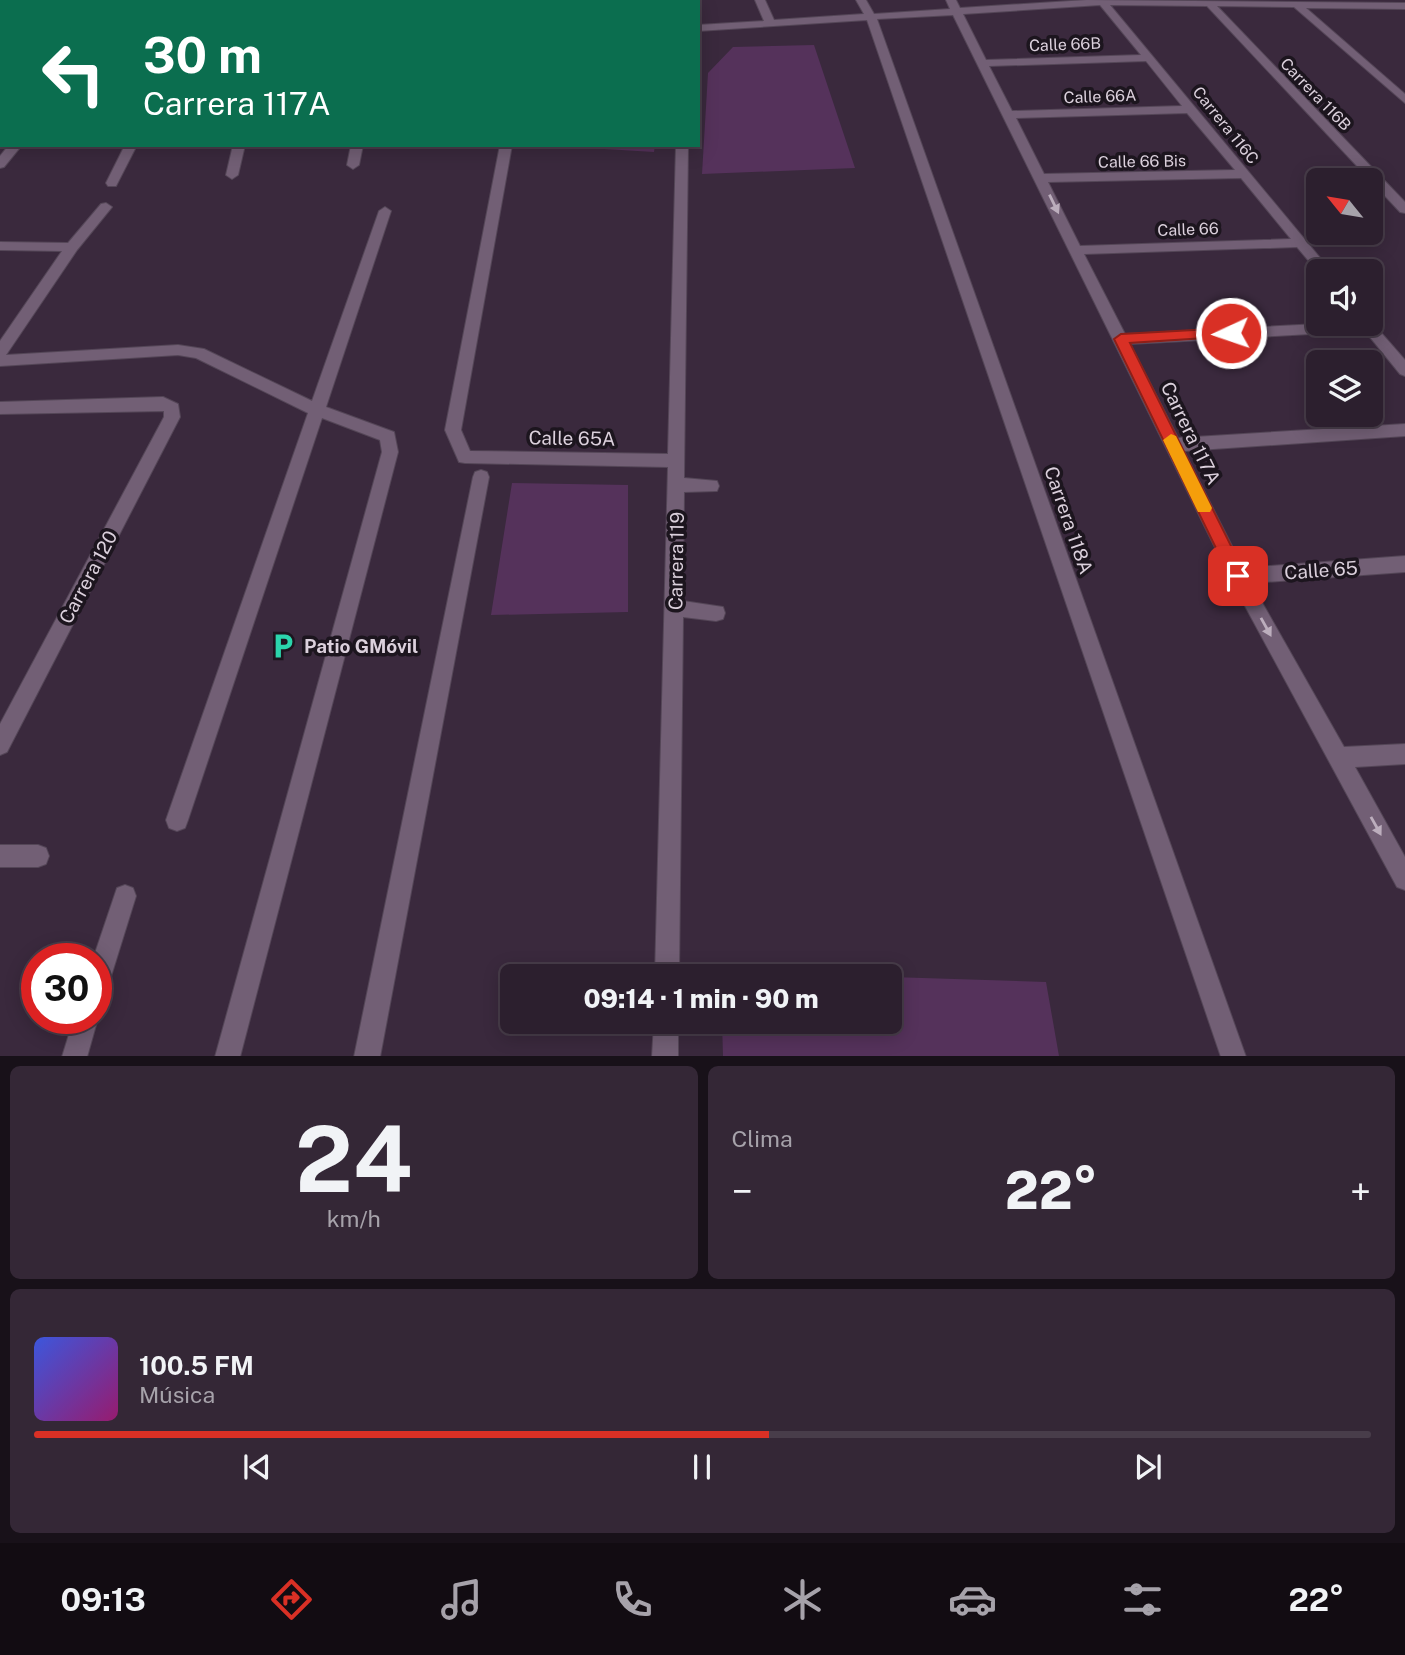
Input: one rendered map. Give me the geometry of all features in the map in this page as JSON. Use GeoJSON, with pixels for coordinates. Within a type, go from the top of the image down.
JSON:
{"type":"FeatureCollection","features":[{"type":"Feature","properties":{"kind":"street"},"geometry":{"type":"LineString","coordinates":[[760,0],[770,23]]}},
{"type":"Feature","properties":{"kind":"street","name":"Carrera 118A"},"geometry":{"type":"LineString","coordinates":[[861,0],[871,17],[1234,1056]]}},
{"type":"Feature","properties":{"kind":"street","name":"Carrera 116C"},"geometry":{"type":"LineString","coordinates":[[1102,1],[1314,259]]}},
{"type":"Feature","properties":{"kind":"street"},"geometry":{"type":"LineString","coordinates":[[700,28],[871,17],[955,6],[1062,2],[1208,1],[1405,6]]}},
{"type":"Feature","properties":{"kind":"street","name":"Carrera 116B"},"geometry":{"type":"LineString","coordinates":[[1208,1],[1405,209]]}},
{"type":"Feature","properties":{"kind":"street"},"geometry":{"type":"LineString","coordinates":[[1296,4],[1405,100]]}},
{"type":"Feature","properties":{"kind":"street","name":"Carrera 117A"},"geometry":{"type":"LineString","coordinates":[[955,6],[1238,576],[1405,879]]}},
{"type":"Feature","properties":{"kind":"street","name":"Calle 66B"},"geometry":{"type":"LineString","coordinates":[[984,62],[1148,58]]}},
{"type":"Feature","properties":{"kind":"street","name":"Calle 66A"},"geometry":{"type":"LineString","coordinates":[[1010,115],[1191,109]]}},
{"type":"Feature","properties":{"kind":"street"},"geometry":{"type":"LineString","coordinates":[[0,164],[14,147]]}},
{"type":"Feature","properties":{"kind":"street"},"geometry":{"type":"LineString","coordinates":[[112,183],[130,147]]}},
{"type":"Feature","properties":{"kind":"street"},"geometry":{"type":"LineString","coordinates":[[233,175],[239,147]]}},
{"type":"Feature","properties":{"kind":"street"},"geometry":{"type":"LineString","coordinates":[[353,165],[357,147]]}},
{"type":"Feature","properties":{"kind":"street","name":"Calle 65A"},"geometry":{"type":"LineString","coordinates":[[506,147],[453,430],[465,457],[677,461]]}},
{"type":"Feature","properties":{"kind":"street","name":"Carrera 119"},"geometry":{"type":"LineString","coordinates":[[667,964],[682,147]]}},
{"type":"Feature","properties":{"kind":"street","name":"Calle 66 Bis"},"geometry":{"type":"LineString","coordinates":[[1042,178],[1244,174]]}},
{"type":"Feature","properties":{"kind":"street"},"geometry":{"type":"LineString","coordinates":[[0,352],[72,247],[106,206]]}},
{"type":"Feature","properties":{"kind":"street"},"geometry":{"type":"LineString","coordinates":[[177,820],[384,211]]}},
{"type":"Feature","properties":{"kind":"street","name":"Calle 66"},"geometry":{"type":"LineString","coordinates":[[1077,250],[1301,243]]}},
{"type":"Feature","properties":{"kind":"street"},"geometry":{"type":"LineString","coordinates":[[0,246],[72,247]]}},
{"type":"Feature","properties":{"kind":"street"},"geometry":{"type":"LineString","coordinates":[[0,327],[18,328]]}},
{"type":"Feature","properties":{"kind":"street"},"geometry":{"type":"LineString","coordinates":[[1121,339],[1306,329]]}},
{"type":"Feature","properties":{"kind":"street"},"geometry":{"type":"LineString","coordinates":[[1377,336],[1405,370]]}},
{"type":"Feature","properties":{"kind":"street"},"geometry":{"type":"LineString","coordinates":[[0,360],[178,350],[199,353],[317,410],[388,436],[390,452],[227,1056]]}},
{"type":"Feature","properties":{"kind":"street","name":"Carrera 120"},"geometry":{"type":"LineString","coordinates":[[0,408],[163,403],[172,408],[172,418],[0,745]]}},
{"type":"Feature","properties":{"kind":"street"},"geometry":{"type":"LineString","coordinates":[[1173,445],[1405,430]]}},
{"type":"Feature","properties":{"kind":"street"},"geometry":{"type":"LineString","coordinates":[[367,1056],[481,477]]}},
{"type":"Feature","properties":{"kind":"street"},"geometry":{"type":"LineString","coordinates":[[676,485],[711,486]]}},
{"type":"Feature","properties":{"kind":"street","name":"Calle 65"},"geometry":{"type":"LineString","coordinates":[[1238,576],[1405,564]]}},
{"type":"Feature","properties":{"kind":"street"},"geometry":{"type":"LineString","coordinates":[[675,608],[716,613]]}},
{"type":"Feature","properties":{"kind":"street"},"geometry":{"type":"LineString","coordinates":[[1339,758],[1405,754]]}},
{"type":"Feature","properties":{"kind":"street"},"geometry":{"type":"LineString","coordinates":[[0,856],[38,856]]}},
{"type":"Feature","properties":{"kind":"street"},"geometry":{"type":"LineString","coordinates":[[110,943],[125,896]]}},
{"type":"Feature","properties":{"kind":"street"},"geometry":{"type":"LineString","coordinates":[[74,1056],[81,1034]]}},
{"type":"Feature","properties":{"kind":"street"},"geometry":{"type":"LineString","coordinates":[[665,1056],[666,1034]]}},
{"type":"Feature","properties":{"kind":"shaded area"},"geometry":{"type":"Polygon","coordinates":[[[814,45],[855,168],[702,174],[708,73],[733,47],[814,45]]]}},
{"type":"Feature","properties":{"kind":"shaded area"},"geometry":{"type":"Polygon","coordinates":[[[570,147],[655,147],[654,152],[570,147]]]}},
{"type":"Feature","properties":{"kind":"shaded area"},"geometry":{"type":"Polygon","coordinates":[[[512,483],[628,485],[628,612],[491,615],[512,483]]]}},
{"type":"Feature","properties":{"kind":"shaded area"},"geometry":{"type":"Polygon","coordinates":[[[902,977],[1046,982],[1059,1056],[723,1056],[722,1034],[902,1034],[902,977]]]}},
{"type":"Feature","properties":{"kind":"slow traffic"},"geometry":{"type":"LineString","coordinates":[[1171,440],[1204,508]]}},
{"type":"Feature","properties":{"kind":"place","name":"Patio GMóvil"},"geometry":{"type":"Point","coordinates":[283,646]}},
{"type":"Feature","properties":{"kind":"route"},"geometry":{"type":"LineString","coordinates":[[1231,333],[1121,339],[1238,576]]}}]}
